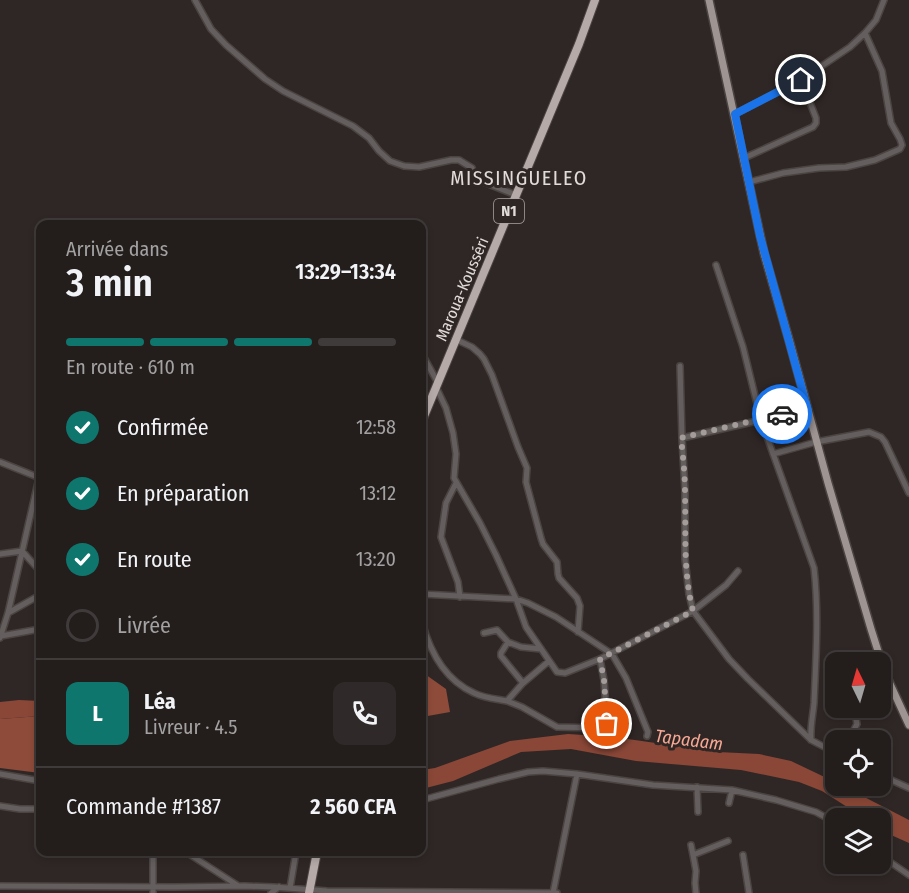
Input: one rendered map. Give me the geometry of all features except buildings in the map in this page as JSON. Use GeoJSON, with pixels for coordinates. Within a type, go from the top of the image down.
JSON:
{"type":"FeatureCollection","features":[{"type":"Feature","properties":{"kind":"highway","name":"Maroua-Kousséri"},"geometry":{"type":"LineString","coordinates":[[426,411],[595,0]]}},
{"type":"Feature","properties":{"kind":"highway"},"geometry":{"type":"LineString","coordinates":[[310,892],[316,856]]}},
{"type":"Feature","properties":{"kind":"main road"},"geometry":{"type":"LineString","coordinates":[[709,0],[764,253],[816,442],[885,673],[909,725]]}},
{"type":"Feature","properties":{"kind":"street"},"geometry":{"type":"LineString","coordinates":[[195,0],[211,29],[266,79],[283,91],[353,126],[369,138],[390,161],[404,166],[419,166],[459,160],[472,168],[475,176],[481,180],[516,195]]}},
{"type":"Feature","properties":{"kind":"street"},"geometry":{"type":"LineString","coordinates":[[735,114],[801,80],[850,47],[876,20],[884,0]]}},
{"type":"Feature","properties":{"kind":"street"},"geometry":{"type":"LineString","coordinates":[[749,182],[783,173],[846,167],[875,160],[900,149],[902,145],[900,139],[891,123],[882,71],[865,33]]}},
{"type":"Feature","properties":{"kind":"street"},"geometry":{"type":"LineString","coordinates":[[744,158],[815,125],[816,118],[801,80]]}},
{"type":"Feature","properties":{"kind":"street"},"geometry":{"type":"LineString","coordinates":[[716,266],[743,347],[761,420],[814,568],[816,619],[811,740]]}},
{"type":"Feature","properties":{"kind":"street"},"geometry":{"type":"LineString","coordinates":[[455,339],[472,347],[480,354],[492,375],[527,468],[526,482],[543,544],[557,562],[559,579],[577,598],[580,606],[578,632]]}},
{"type":"Feature","properties":{"kind":"street"},"geometry":{"type":"LineString","coordinates":[[426,362],[446,408],[453,433],[456,454],[453,476],[496,555],[526,627],[555,670],[561,674],[612,654],[693,611],[726,585],[738,572]]}},
{"type":"Feature","properties":{"kind":"street"},"geometry":{"type":"LineString","coordinates":[[680,366],[686,559],[693,611],[729,659],[811,740],[825,747]]}},
{"type":"Feature","properties":{"kind":"street"},"geometry":{"type":"LineString","coordinates":[[681,438],[807,407]]}},
{"type":"Feature","properties":{"kind":"street"},"geometry":{"type":"LineString","coordinates":[[773,454],[816,442],[869,432],[881,437],[885,442],[909,493]]}},
{"type":"Feature","properties":{"kind":"street"},"geometry":{"type":"LineString","coordinates":[[0,462],[36,476]]}},
{"type":"Feature","properties":{"kind":"street"},"geometry":{"type":"LineString","coordinates":[[456,483],[446,502],[441,537],[458,582],[460,597]]}},
{"type":"Feature","properties":{"kind":"street"},"geometry":{"type":"LineString","coordinates":[[0,637],[8,613],[36,494]]}},
{"type":"Feature","properties":{"kind":"street"},"geometry":{"type":"LineString","coordinates":[[0,554],[22,551]]}},
{"type":"Feature","properties":{"kind":"street"},"geometry":{"type":"LineString","coordinates":[[22,551],[36,567]]}},
{"type":"Feature","properties":{"kind":"street"},"geometry":{"type":"LineString","coordinates":[[426,594],[516,599],[556,617],[612,654],[626,678],[648,732],[647,736]]}},
{"type":"Feature","properties":{"kind":"street"},"geometry":{"type":"LineString","coordinates":[[8,613],[36,597]]}},
{"type":"Feature","properties":{"kind":"street"},"geometry":{"type":"LineString","coordinates":[[0,637],[36,629]]}},
{"type":"Feature","properties":{"kind":"street"},"geometry":{"type":"LineString","coordinates":[[484,633],[497,630],[508,642],[541,650]]}},
{"type":"Feature","properties":{"kind":"street"},"geometry":{"type":"LineString","coordinates":[[426,634],[430,647],[447,673],[467,690],[522,707],[557,727],[599,728],[607,724],[600,659]]}},
{"type":"Feature","properties":{"kind":"street"},"geometry":{"type":"LineString","coordinates":[[508,642],[501,654],[523,683]]}},
{"type":"Feature","properties":{"kind":"street"},"geometry":{"type":"LineString","coordinates":[[507,701],[523,683],[549,661]]}},
{"type":"Feature","properties":{"kind":"street"},"geometry":{"type":"LineString","coordinates":[[426,799],[528,772],[543,771],[653,785],[732,790],[776,800],[825,817]]}},
{"type":"Feature","properties":{"kind":"street"},"geometry":{"type":"LineString","coordinates":[[0,774],[36,780]]}},
{"type":"Feature","properties":{"kind":"street"},"geometry":{"type":"LineString","coordinates":[[0,886],[153,890],[238,886],[279,887],[310,892],[554,893],[577,774]]}},
{"type":"Feature","properties":{"kind":"street"},"geometry":{"type":"LineString","coordinates":[[891,780],[909,788]]}},
{"type":"Feature","properties":{"kind":"street"},"geometry":{"type":"LineString","coordinates":[[696,787],[698,812]]}},
{"type":"Feature","properties":{"kind":"street"},"geometry":{"type":"LineString","coordinates":[[729,803],[732,790]]}},
{"type":"Feature","properties":{"kind":"street"},"geometry":{"type":"LineString","coordinates":[[0,806],[36,809]]}},
{"type":"Feature","properties":{"kind":"street"},"geometry":{"type":"LineString","coordinates":[[693,855],[728,840]]}},
{"type":"Feature","properties":{"kind":"street"},"geometry":{"type":"LineString","coordinates":[[691,845],[696,871],[696,893]]}},
{"type":"Feature","properties":{"kind":"street"},"geometry":{"type":"LineString","coordinates":[[743,855],[749,893]]}},
{"type":"Feature","properties":{"kind":"street"},"geometry":{"type":"LineString","coordinates":[[153,856],[153,890]]}},
{"type":"Feature","properties":{"kind":"street"},"geometry":{"type":"LineString","coordinates":[[192,856],[238,886]]}},
{"type":"Feature","properties":{"kind":"street"},"geometry":{"type":"LineString","coordinates":[[290,888],[295,856]]}},
{"type":"Feature","properties":{"kind":"street"},"geometry":{"type":"LineString","coordinates":[[891,863],[909,875]]}},
{"type":"Feature","properties":{"kind":"street"},"geometry":{"type":"LineString","coordinates":[[271,893],[279,887]]}},
{"type":"Feature","properties":{"kind":"shaded area"},"geometry":{"type":"Polygon","coordinates":[[[426,675],[446,689],[450,712],[426,716],[426,675]]]}},
{"type":"Feature","properties":{"kind":"shaded area"},"geometry":{"type":"Polygon","coordinates":[[[36,701],[36,716],[0,719],[0,702],[36,701]]]}},
{"type":"Feature","properties":{"kind":"shaded area"},"geometry":{"type":"Polygon","coordinates":[[[36,716],[36,772],[0,768],[0,719],[36,716]]]}},
{"type":"Feature","properties":{"kind":"shaded area"},"geometry":{"type":"Polygon","coordinates":[[[568,734],[614,737],[718,752],[759,754],[791,761],[825,777],[825,793],[799,782],[741,770],[636,761],[571,749],[521,752],[453,781],[426,788],[426,769],[510,741],[568,734]]]}},
{"type":"Feature","properties":{"kind":"shaded area"},"geometry":{"type":"Polygon","coordinates":[[[830,796],[862,796],[886,808],[849,808],[830,796]]]}},
{"type":"Feature","properties":{"kind":"shaded area"},"geometry":{"type":"Polygon","coordinates":[[[891,811],[909,820],[909,843],[891,835],[891,811]]]}},
{"type":"Feature","properties":{"kind":"way so far"},"geometry":{"type":"LineString","coordinates":[[607,724],[600,659],[693,611],[686,559],[685,491],[681,438],[782,414]]}},
{"type":"Feature","properties":{"kind":"district","name":"MISSINGUELEO"},"geometry":{"type":"Point","coordinates":[519,178]}},
{"type":"Feature","properties":{"kind":"route"},"geometry":{"type":"LineString","coordinates":[[782,414],[807,407],[764,253],[735,114],[801,80]]}},
{"type":"Feature","properties":{"kind":"water label","name":"Tapadam"},"geometry":{"type":"Point","coordinates":[689,740]}}]}
